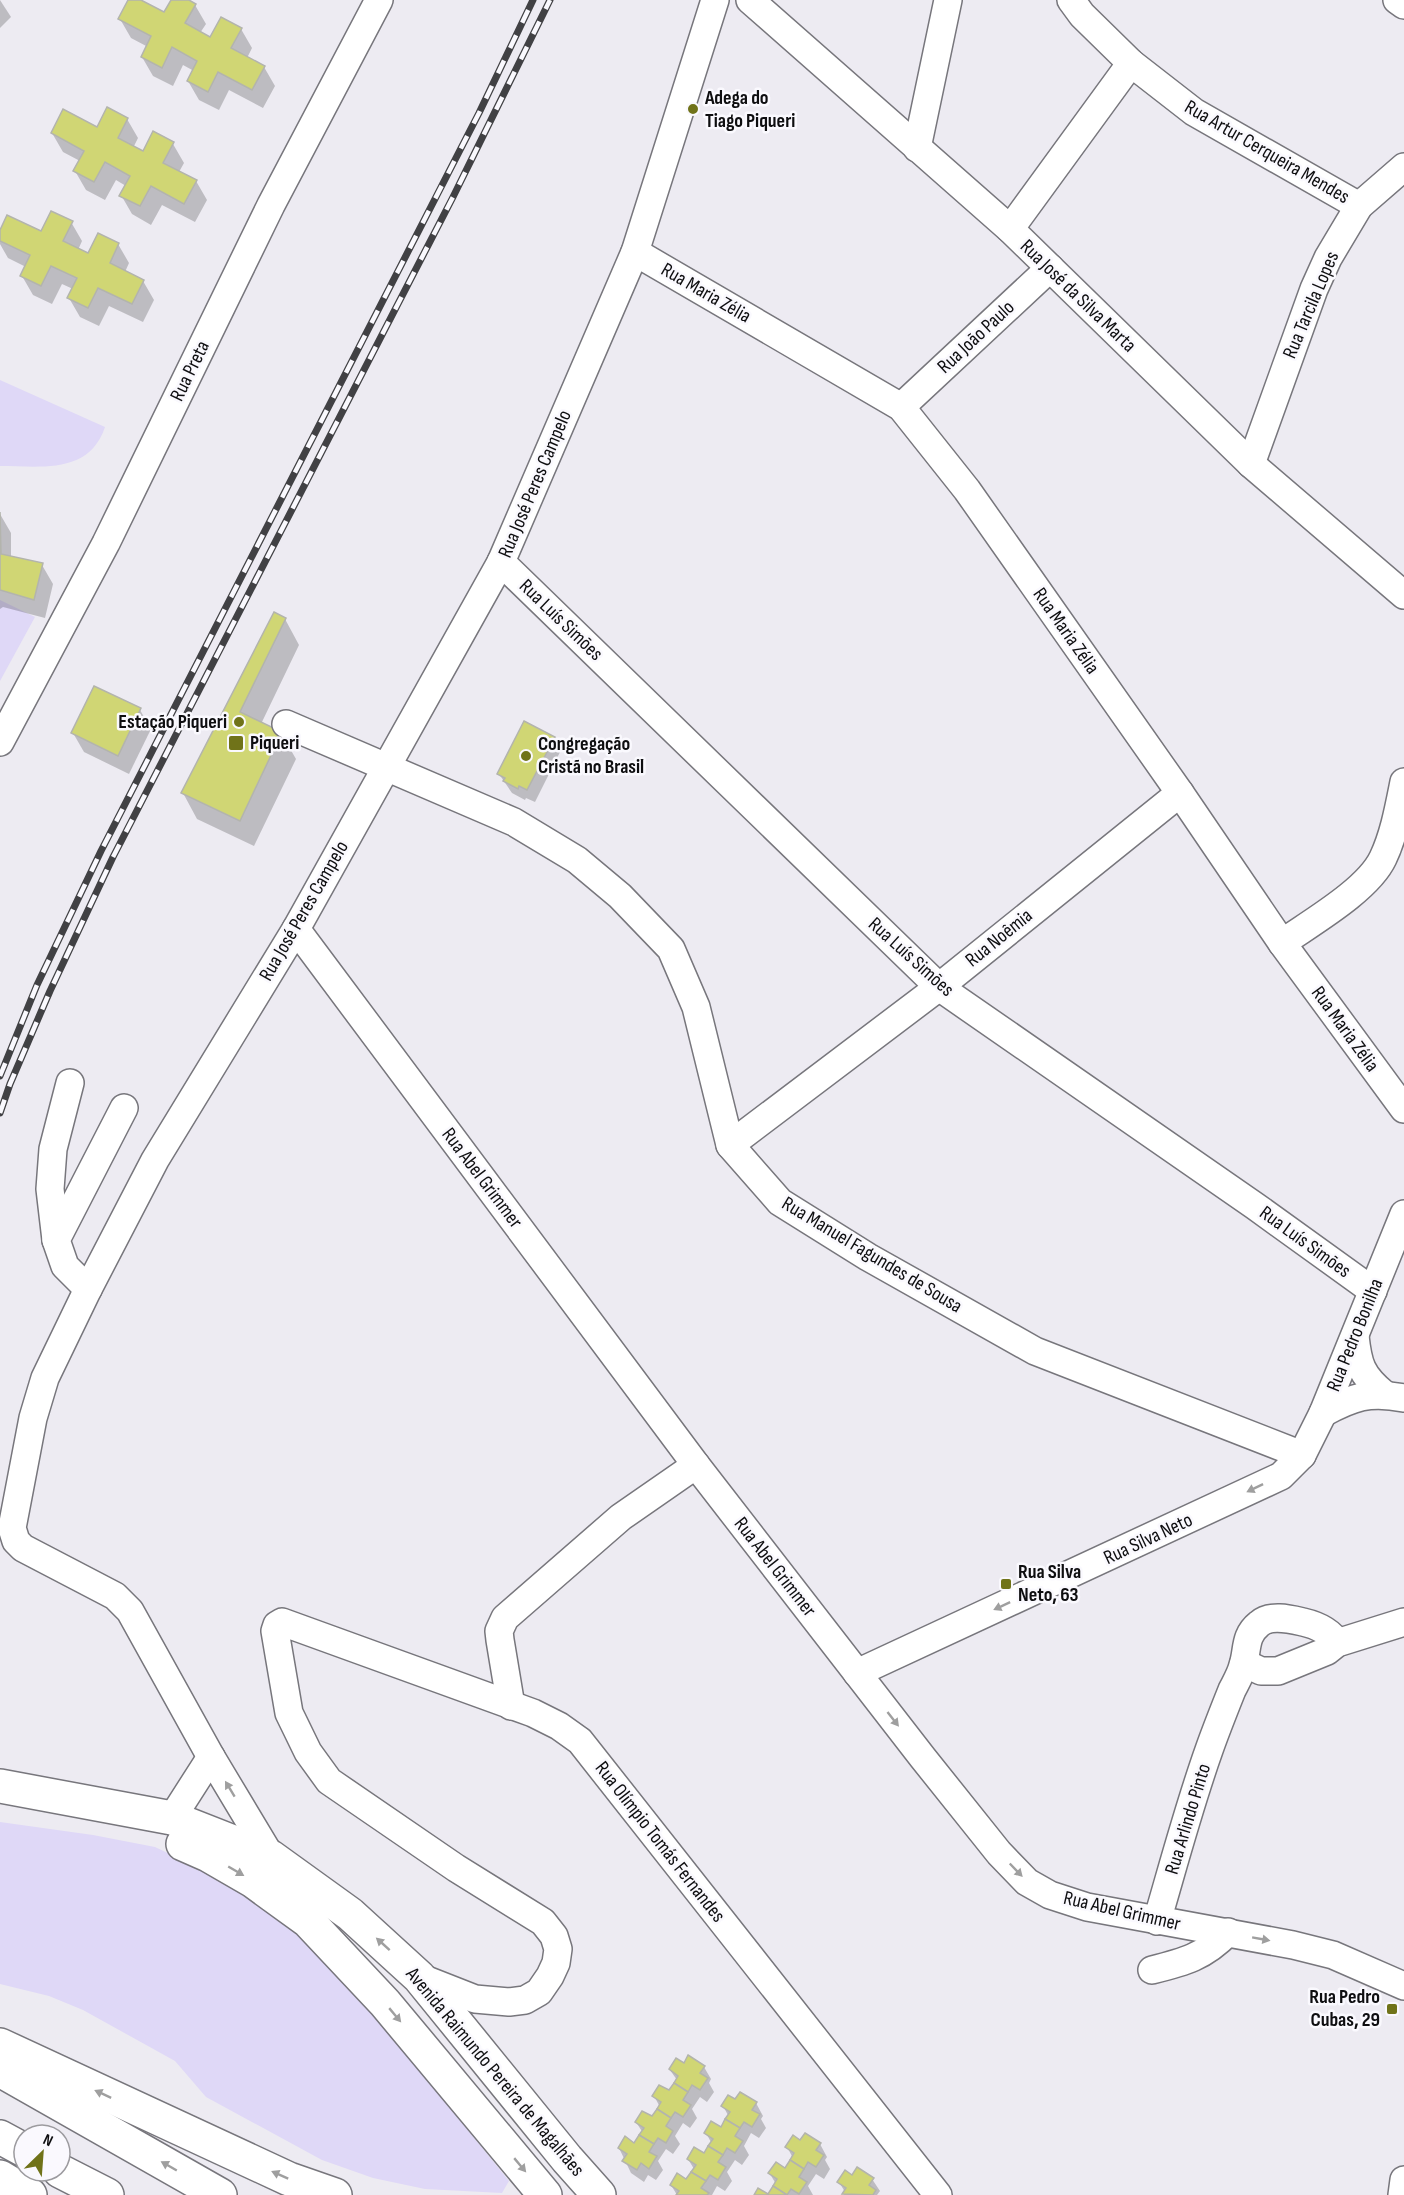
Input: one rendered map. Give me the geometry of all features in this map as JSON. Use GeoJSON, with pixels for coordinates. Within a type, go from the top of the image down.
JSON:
{"type":"FeatureCollection","features":[{"type":"Feature","properties":{"kind":"main road","name":"Avenida Raimundo Pereira de Magalhães"},"geometry":{"type":"LineString","coordinates":[[0,1786],[172,1818],[271,1857],[350,1914],[419,1977],[599,2195]]}},
{"type":"Feature","properties":{"kind":"main road","name":"Avenida Raimundo Pereira de Magalhães"},"geometry":{"type":"LineString","coordinates":[[0,1805],[47,1811],[178,1841],[253,1881],[308,1921],[385,2003],[545,2195]]}},
{"type":"Feature","properties":{"kind":"main road"},"geometry":{"type":"LineString","coordinates":[[0,2045],[289,2179],[335,2195]]}},
{"type":"Feature","properties":{"kind":"main road"},"geometry":{"type":"LineString","coordinates":[[0,2070],[220,2195]]}},
{"type":"Feature","properties":{"kind":"main road"},"geometry":{"type":"LineString","coordinates":[[0,2177],[30,2195]]}},
{"type":"Feature","properties":{"kind":"main road"},"geometry":{"type":"LineString","coordinates":[[72,2178],[99,2193]]}},
{"type":"Feature","properties":{"kind":"street","name":"Rua Preta"},"geometry":{"type":"LineString","coordinates":[[0,741],[106,543],[271,205],[379,0]]}},
{"type":"Feature","properties":{"kind":"street","name":"Rua José Peres Campelo"},"geometry":{"type":"LineString","coordinates":[[271,1857],[211,1757],[130,1611],[115,1596],[23,1548],[16,1541],[12,1528],[33,1418],[45,1378],[155,1160],[296,929],[501,562],[635,252],[715,0]]}},
{"type":"Feature","properties":{"kind":"street","name":"Rua José da Silva Marta"},"geometry":{"type":"LineString","coordinates":[[750,0],[1010,229],[1251,464],[1404,595]]}},
{"type":"Feature","properties":{"kind":"street"},"geometry":{"type":"LineString","coordinates":[[917,148],[948,0]]}},
{"type":"Feature","properties":{"kind":"street","name":"Rua Artur Cerqueira Mendes"},"geometry":{"type":"LineString","coordinates":[[1071,0],[1082,15],[1131,63],[1194,112],[1359,206]]}},
{"type":"Feature","properties":{"kind":"street"},"geometry":{"type":"LineString","coordinates":[[1397,0],[1404,5]]}},
{"type":"Feature","properties":{"kind":"street"},"geometry":{"type":"LineString","coordinates":[[1010,229],[1131,63]]}},
{"type":"Feature","properties":{"kind":"street","name":"Rua Tarcila Lopes"},"geometry":{"type":"LineString","coordinates":[[1251,464],[1314,290],[1328,258],[1359,206],[1404,167]]}},
{"type":"Feature","properties":{"kind":"street","name":"Rua Maria Zélia"},"geometry":{"type":"LineString","coordinates":[[635,252],[901,407],[967,490],[1180,793],[1282,943],[1404,1109]]}},
{"type":"Feature","properties":{"kind":"street","name":"Rua João Paulo"},"geometry":{"type":"LineString","coordinates":[[901,407],[1050,268]]}},
{"type":"Feature","properties":{"kind":"street","name":"Rua Luís Simões"},"geometry":{"type":"LineString","coordinates":[[501,562],[939,987],[1255,1206],[1372,1291]]}},
{"type":"Feature","properties":{"kind":"street","name":"Rua Manuel Fagundes de Sousa"},"geometry":{"type":"LineString","coordinates":[[286,724],[514,822],[577,860],[620,896],[671,949],[696,1007],[730,1145],[780,1202],[868,1257],[1035,1351],[1302,1455]]}},
{"type":"Feature","properties":{"kind":"street"},"geometry":{"type":"LineString","coordinates":[[1282,943],[1362,886],[1383,859],[1396,820],[1404,782]]}},
{"type":"Feature","properties":{"kind":"street","name":"Rua Noêmia"},"geometry":{"type":"LineString","coordinates":[[730,1145],[939,987],[1180,793]]}},
{"type":"Feature","properties":{"kind":"street","name":"Rua Abel Grimmer"},"geometry":{"type":"LineString","coordinates":[[296,929],[696,1465],[999,1853],[1027,1882],[1050,1895],[1087,1907],[1293,1944],[1333,1955],[1404,1986]]}},
{"type":"Feature","properties":{"kind":"street"},"geometry":{"type":"LineString","coordinates":[[70,1083],[53,1149],[50,1189],[56,1240],[65,1266],[88,1289]]}},
{"type":"Feature","properties":{"kind":"street"},"geometry":{"type":"LineString","coordinates":[[56,1240],[124,1108]]}},
{"type":"Feature","properties":{"kind":"street","name":"Rua Pedro Bonilha"},"geometry":{"type":"LineString","coordinates":[[1302,1455],[1323,1413],[1404,1214]]}},
{"type":"Feature","properties":{"kind":"street"},"geometry":{"type":"LineString","coordinates":[[1354,1336],[1358,1362],[1364,1375],[1394,1396]]}},
{"type":"Feature","properties":{"kind":"street"},"geometry":{"type":"LineString","coordinates":[[1323,1413],[1356,1397],[1394,1396]]}},
{"type":"Feature","properties":{"kind":"street","name":"Rua Silva Neto"},"geometry":{"type":"LineString","coordinates":[[857,1673],[1281,1476],[1302,1455]]}},
{"type":"Feature","properties":{"kind":"street"},"geometry":{"type":"LineString","coordinates":[[511,1706],[499,1631],[505,1618],[621,1516],[696,1465]]}},
{"type":"Feature","properties":{"kind":"street","name":"Rua Arlindo Pinto"},"geometry":{"type":"LineString","coordinates":[[1157,1921],[1200,1777],[1220,1719],[1244,1663],[1245,1650],[1257,1625],[1270,1618],[1287,1619],[1309,1624],[1327,1632],[1337,1643]]}},
{"type":"Feature","properties":{"kind":"street","name":"Rua Olímpio Tomás Fernandes"},"geometry":{"type":"LineString","coordinates":[[419,1977],[475,1999],[509,2002],[525,2000],[539,1992],[550,1976],[558,1949],[554,1936],[543,1922],[417,1842],[330,1781],[308,1752],[289,1713],[275,1631],[277,1625],[282,1622],[511,1706],[559,1726],[580,1741],[938,2195]]}},
{"type":"Feature","properties":{"kind":"street"},"geometry":{"type":"LineString","coordinates":[[1244,1663],[1261,1671],[1278,1671],[1327,1651],[1337,1643],[1404,1622]]}},
{"type":"Feature","properties":{"kind":"street"},"geometry":{"type":"LineString","coordinates":[[172,1818],[211,1757]]}},
{"type":"Feature","properties":{"kind":"street"},"geometry":{"type":"LineString","coordinates":[[1152,1970],[1185,1962],[1201,1955],[1228,1932]]}},
{"type":"Feature","properties":{"kind":"street"},"geometry":{"type":"LineString","coordinates":[[1402,2195],[1404,2180]]}},
{"type":"Feature","properties":{"kind":"shaded area"},"geometry":{"type":"Polygon","coordinates":[[[0,380],[105,427],[98,442],[87,453],[62,464],[0,466],[0,380]]]}},
{"type":"Feature","properties":{"kind":"shaded area"},"geometry":{"type":"Polygon","coordinates":[[[0,600],[35,617],[0,681],[0,600]]]}},
{"type":"Feature","properties":{"kind":"shaded area"},"geometry":{"type":"Polygon","coordinates":[[[0,1822],[93,1835],[155,1847],[231,1883],[289,1922],[331,1961],[509,2181],[502,2193],[425,2189],[373,2178],[322,2160],[206,2097],[175,2061],[83,2010],[49,1996],[0,1984],[0,1822]]]}},
{"type":"Feature","properties":{"kind":"building"},"geometry":{"type":"Polygon","coordinates":[[[128,0],[141,0],[164,12],[171,0],[189,0],[196,4],[185,23],[210,37],[221,17],[242,28],[231,48],[265,66],[252,90],[218,72],[208,92],[187,81],[197,61],[172,47],[162,68],[141,57],[151,36],[118,19],[128,0]]]}},
{"type":"Feature","properties":{"kind":"building"},"geometry":{"type":"Polygon","coordinates":[[[107,107],[128,118],[118,138],[143,151],[153,131],[174,142],[163,163],[197,180],[184,204],[151,186],[140,206],[119,196],[130,176],[105,162],[94,182],[73,171],[84,151],[51,133],[63,109],[97,127],[107,107]]]}},
{"type":"Feature","properties":{"kind":"building"},"geometry":{"type":"Polygon","coordinates":[[[51,211],[73,221],[63,241],[88,253],[98,233],[119,243],[110,263],[144,280],[132,304],[98,288],[88,308],[67,298],[77,278],[51,266],[41,286],[20,276],[30,255],[0,241],[0,230],[7,215],[41,231],[51,211]]]}},
{"type":"Feature","properties":{"kind":"building"},"geometry":{"type":"Polygon","coordinates":[[[0,512],[1,554],[43,563],[34,600],[0,590],[0,512]]]}},
{"type":"Feature","properties":{"kind":"building","name":"Estação Piqueri"},"geometry":{"type":"Polygon","coordinates":[[[274,612],[286,618],[240,712],[282,732],[240,821],[181,793],[274,612]]]}},
{"type":"Feature","properties":{"kind":"building"},"geometry":{"type":"Polygon","coordinates":[[[94,686],[141,708],[118,756],[71,733],[94,686]]]}},
{"type":"Feature","properties":{"kind":"building","name":"Congregação Cristã no Brasil"},"geometry":{"type":"Polygon","coordinates":[[[524,721],[555,737],[527,790],[519,786],[518,789],[503,781],[505,778],[497,774],[524,721]]]}},
{"type":"Feature","properties":{"kind":"building"},"geometry":{"type":"Polygon","coordinates":[[[688,2055],[705,2066],[700,2073],[708,2078],[700,2090],[692,2085],[688,2092],[674,2083],[678,2076],[669,2069],[676,2058],[684,2063],[688,2055]]]}},
{"type":"Feature","properties":{"kind":"building"},"geometry":{"type":"Polygon","coordinates":[[[674,2083],[688,2092],[683,2100],[691,2105],[683,2117],[675,2112],[671,2118],[657,2109],[661,2102],[652,2096],[659,2085],[669,2090],[674,2083]]]}},
{"type":"Feature","properties":{"kind":"building"},"geometry":{"type":"Polygon","coordinates":[[[740,2092],[757,2102],[752,2110],[760,2114],[752,2127],[744,2122],[740,2128],[725,2119],[730,2112],[721,2106],[728,2095],[735,2099],[740,2092]]]}},
{"type":"Feature","properties":{"kind":"building"},"geometry":{"type":"Polygon","coordinates":[[[657,2109],[671,2118],[666,2126],[673,2131],[666,2143],[658,2138],[654,2144],[639,2135],[644,2128],[635,2122],[642,2111],[652,2116],[657,2109]]]}},
{"type":"Feature","properties":{"kind":"building"},"geometry":{"type":"Polygon","coordinates":[[[725,2119],[740,2128],[735,2136],[743,2141],[735,2153],[727,2148],[723,2155],[708,2146],[713,2139],[704,2133],[711,2121],[721,2127],[725,2119]]]}},
{"type":"Feature","properties":{"kind":"building"},"geometry":{"type":"Polygon","coordinates":[[[805,2133],[821,2143],[816,2150],[824,2155],[816,2167],[808,2162],[804,2169],[790,2160],[794,2153],[785,2147],[793,2135],[800,2140],[805,2133]]]}},
{"type":"Feature","properties":{"kind":"building"},"geometry":{"type":"Polygon","coordinates":[[[639,2135],[654,2144],[649,2152],[657,2156],[649,2169],[641,2163],[637,2170],[622,2161],[627,2154],[618,2148],[625,2136],[634,2143],[639,2135]]]}},
{"type":"Feature","properties":{"kind":"building"},"geometry":{"type":"Polygon","coordinates":[[[708,2146],[723,2155],[718,2162],[726,2167],[718,2180],[710,2175],[706,2181],[691,2172],[696,2165],[687,2159],[694,2147],[704,2153],[708,2146]]]}},
{"type":"Feature","properties":{"kind":"building"},"geometry":{"type":"Polygon","coordinates":[[[790,2160],[804,2169],[799,2177],[807,2182],[799,2194],[791,2189],[787,2195],[773,2186],[777,2179],[768,2173],[776,2162],[785,2168],[790,2160]]]}},
{"type":"Feature","properties":{"kind":"building"},"geometry":{"type":"Polygon","coordinates":[[[857,2167],[874,2178],[869,2185],[876,2190],[873,2195],[842,2194],[846,2188],[837,2182],[845,2170],[852,2175],[857,2167]]]}},
{"type":"Feature","properties":{"kind":"building"},"geometry":{"type":"Polygon","coordinates":[[[691,2172],[706,2181],[701,2188],[709,2193],[707,2195],[676,2195],[679,2191],[670,2185],[677,2173],[686,2179],[691,2172]]]}},
{"type":"Feature","properties":{"kind":"building"},"geometry":{"type":"Polygon","coordinates":[[[773,2186],[787,2195],[754,2195],[758,2188],[768,2194],[773,2186]]]}},
{"type":"Feature","properties":{"kind":"railway"},"geometry":{"type":"LineString","coordinates":[[0,1076],[37,985],[101,851],[479,113],[533,0]]}},
{"type":"Feature","properties":{"kind":"railway"},"geometry":{"type":"LineString","coordinates":[[0,1113],[50,991],[113,857],[453,197],[550,0]]}},
{"type":"Feature","properties":{"kind":"place","name":"Adega do Tiago Piqueri"},"geometry":{"type":"Point","coordinates":[693,109]}},
{"type":"Feature","properties":{"kind":"place","name":"Estação Piqueri"},"geometry":{"type":"Point","coordinates":[239,722]}},
{"type":"Feature","properties":{"kind":"place","name":"Piqueri"},"geometry":{"type":"Point","coordinates":[236,743]}},
{"type":"Feature","properties":{"kind":"place","name":"Congregação Cristã no Brasil"},"geometry":{"type":"Point","coordinates":[526,756]}},
{"type":"Feature","properties":{"kind":"place","name":"Rua Silva Neto, 63"},"geometry":{"type":"Point","coordinates":[1006,1584]}},
{"type":"Feature","properties":{"kind":"place","name":"Rua Pedro Cubas, 29"},"geometry":{"type":"Point","coordinates":[1392,2009]}}]}
